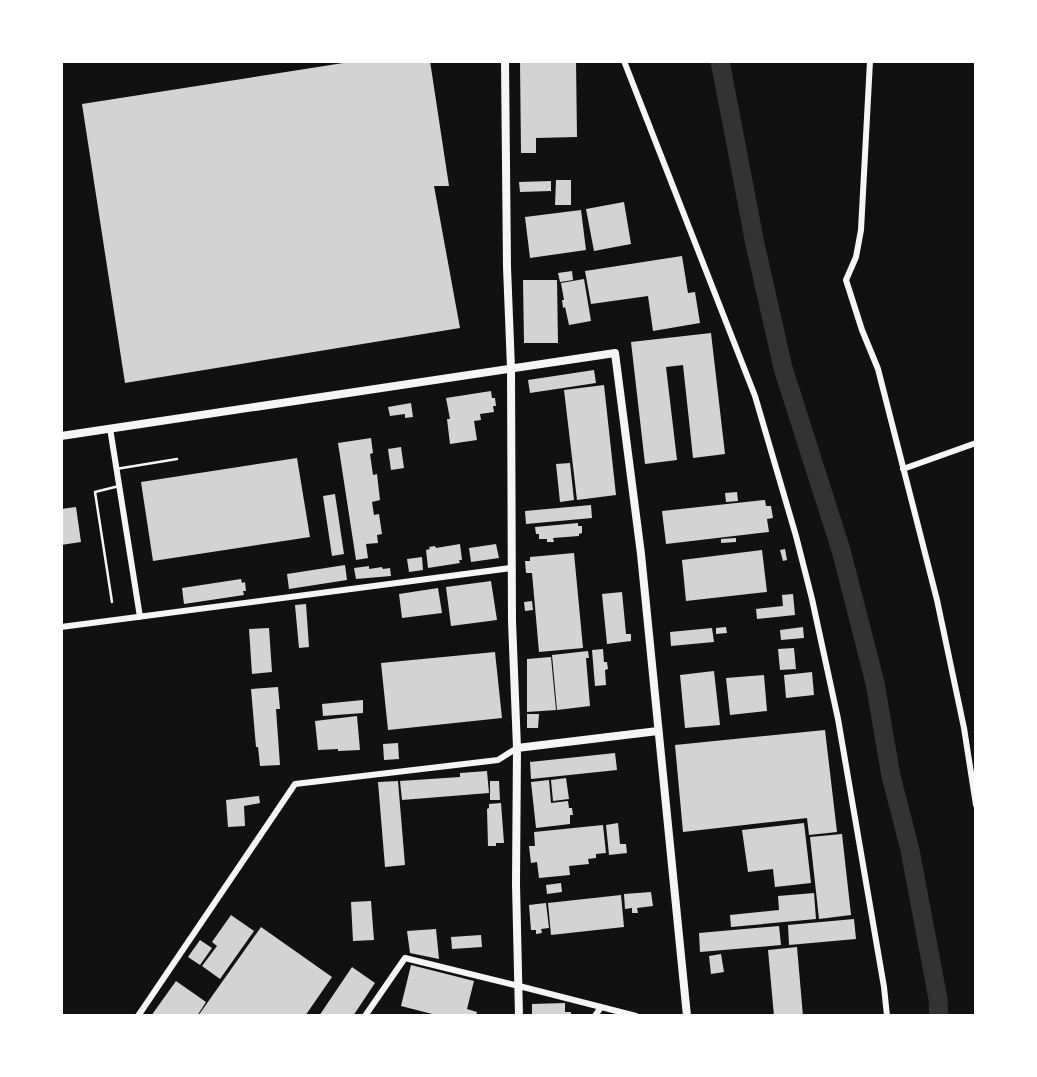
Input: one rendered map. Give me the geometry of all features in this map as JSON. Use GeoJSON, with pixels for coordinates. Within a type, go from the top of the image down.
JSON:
{"type":"FeatureCollection","features":[{"type":"Feature","properties":{"kind":"street"},"geometry":{"type":"LineString","coordinates":[[505,61],[519,1016]]}},
{"type":"Feature","properties":{"kind":"street"},"geometry":{"type":"LineString","coordinates":[[624,61],[755,396],[796,536],[838,719],[887,1016]]}},
{"type":"Feature","properties":{"kind":"street"},"geometry":{"type":"LineString","coordinates":[[870,61],[861,230],[856,257],[846,280],[878,369],[937,600],[964,728],[976,805]]}},
{"type":"Feature","properties":{"kind":"street"},"geometry":{"type":"LineString","coordinates":[[61,436],[615,353],[640,554],[687,1016]]}},
{"type":"Feature","properties":{"kind":"street"},"geometry":{"type":"LineString","coordinates":[[110,428],[140,617]]}},
{"type":"Feature","properties":{"kind":"street"},"geometry":{"type":"LineString","coordinates":[[903,469],[976,443]]}},
{"type":"Feature","properties":{"kind":"street"},"geometry":{"type":"LineString","coordinates":[[61,627],[511,568]]}},
{"type":"Feature","properties":{"kind":"street"},"geometry":{"type":"LineString","coordinates":[[138,1016],[295,784],[498,760],[517,748],[658,731]]}},
{"type":"Feature","properties":{"kind":"street"},"geometry":{"type":"LineString","coordinates":[[365,1016],[405,958],[636,1016]]}},
{"type":"Feature","properties":{"kind":"street"},"geometry":{"type":"LineString","coordinates":[[595,1016],[601,1007]]}},
{"type":"Feature","properties":{"kind":"lane"},"geometry":{"type":"LineString","coordinates":[[116,469],[177,459]]}},
{"type":"Feature","properties":{"kind":"lane"},"geometry":{"type":"LineString","coordinates":[[112,602],[95,492],[119,486]]}},
{"type":"Feature","properties":{"kind":"path"},"geometry":{"type":"LineString","coordinates":[[974,61],[976,66]]}},
{"type":"Feature","properties":{"kind":"building"},"geometry":{"type":"Polygon","coordinates":[[[356,61],[430,61],[449,186],[434,186],[460,328],[125,383],[82,104],[356,61]]]}},
{"type":"Feature","properties":{"kind":"building"},"geometry":{"type":"Polygon","coordinates":[[[520,61],[576,61],[577,137],[536,138],[536,153],[521,153],[520,61]]]}},
{"type":"Feature","properties":{"kind":"building"},"geometry":{"type":"Polygon","coordinates":[[[556,180],[571,180],[571,205],[555,205],[556,180]]]}},
{"type":"Feature","properties":{"kind":"building"},"geometry":{"type":"Polygon","coordinates":[[[551,181],[551,191],[520,192],[519,182],[551,181]]]}},
{"type":"Feature","properties":{"kind":"building"},"geometry":{"type":"Polygon","coordinates":[[[624,202],[631,244],[594,251],[586,209],[624,202]]]}},
{"type":"Feature","properties":{"kind":"building"},"geometry":{"type":"Polygon","coordinates":[[[581,210],[586,250],[530,258],[525,217],[581,210]]]}},
{"type":"Feature","properties":{"kind":"building"},"geometry":{"type":"Polygon","coordinates":[[[682,256],[688,293],[695,292],[700,323],[653,331],[648,296],[591,304],[585,271],[682,256]]]}},
{"type":"Feature","properties":{"kind":"building"},"geometry":{"type":"Polygon","coordinates":[[[572,271],[573,280],[560,282],[558,273],[572,271]]]}},
{"type":"Feature","properties":{"kind":"building"},"geometry":{"type":"Polygon","coordinates":[[[584,279],[591,321],[569,325],[565,307],[563,308],[561,283],[584,279]]]}},
{"type":"Feature","properties":{"kind":"building"},"geometry":{"type":"Polygon","coordinates":[[[523,280],[557,280],[558,343],[524,343],[523,280]]]}},
{"type":"Feature","properties":{"kind":"building"},"geometry":{"type":"Polygon","coordinates":[[[711,333],[725,454],[693,458],[683,365],[666,367],[677,460],[645,464],[631,342],[711,333]]]}},
{"type":"Feature","properties":{"kind":"building"},"geometry":{"type":"Polygon","coordinates":[[[594,370],[596,383],[530,393],[528,380],[594,370]]]}},
{"type":"Feature","properties":{"kind":"building"},"geometry":{"type":"Polygon","coordinates":[[[604,385],[616,495],[577,500],[564,390],[604,385]]]}},
{"type":"Feature","properties":{"kind":"building"},"geometry":{"type":"Polygon","coordinates":[[[491,391],[496,406],[493,406],[494,412],[480,414],[481,420],[474,421],[477,440],[450,444],[447,419],[450,419],[446,398],[491,391]]]}},
{"type":"Feature","properties":{"kind":"building"},"geometry":{"type":"Polygon","coordinates":[[[411,403],[413,417],[405,418],[405,414],[390,416],[388,407],[411,403]]]}},
{"type":"Feature","properties":{"kind":"building"},"geometry":{"type":"Polygon","coordinates":[[[371,438],[373,475],[377,474],[380,500],[372,502],[374,515],[379,514],[382,534],[377,535],[378,543],[366,544],[368,558],[356,560],[338,443],[371,438]]]}},
{"type":"Feature","properties":{"kind":"building"},"geometry":{"type":"Polygon","coordinates":[[[401,447],[404,468],[391,470],[388,449],[401,447]]]}},
{"type":"Feature","properties":{"kind":"building"},"geometry":{"type":"Polygon","coordinates":[[[297,458],[310,537],[153,561],[141,482],[297,458]]]}},
{"type":"Feature","properties":{"kind":"building"},"geometry":{"type":"Polygon","coordinates":[[[570,463],[574,500],[560,502],[556,464],[570,463]]]}},
{"type":"Feature","properties":{"kind":"building"},"geometry":{"type":"Polygon","coordinates":[[[737,492],[738,501],[726,502],[725,493],[737,492]]]}},
{"type":"Feature","properties":{"kind":"building"},"geometry":{"type":"Polygon","coordinates":[[[335,494],[344,554],[332,556],[323,496],[335,494]]]}},
{"type":"Feature","properties":{"kind":"building"},"geometry":{"type":"Polygon","coordinates":[[[765,500],[766,506],[771,506],[773,518],[767,519],[769,532],[666,544],[662,511],[765,500]]]}},
{"type":"Feature","properties":{"kind":"building"},"geometry":{"type":"Polygon","coordinates":[[[591,505],[592,518],[526,524],[525,511],[591,505]]]}},
{"type":"Feature","properties":{"kind":"building"},"geometry":{"type":"Polygon","coordinates":[[[76,507],[81,542],[61,545],[61,509],[76,507]]]}},
{"type":"Feature","properties":{"kind":"building"},"geometry":{"type":"Polygon","coordinates":[[[578,523],[578,526],[582,526],[579,536],[553,538],[554,542],[547,542],[547,539],[539,539],[539,534],[536,534],[535,527],[578,523]]]}},
{"type":"Feature","properties":{"kind":"building"},"geometry":{"type":"Polygon","coordinates":[[[736,538],[736,542],[721,543],[721,539],[736,538]]]}},
{"type":"Feature","properties":{"kind":"building"},"geometry":{"type":"Polygon","coordinates":[[[460,544],[460,563],[428,568],[426,550],[430,549],[429,547],[460,544]]]}},
{"type":"Feature","properties":{"kind":"building"},"geometry":{"type":"Polygon","coordinates":[[[496,544],[499,558],[471,562],[469,548],[496,544]]]}},
{"type":"Feature","properties":{"kind":"building"},"geometry":{"type":"Polygon","coordinates":[[[785,549],[787,560],[783,561],[780,550],[785,549]]]}},
{"type":"Feature","properties":{"kind":"building"},"geometry":{"type":"Polygon","coordinates":[[[762,550],[767,592],[686,601],[682,560],[762,550]]]}},
{"type":"Feature","properties":{"kind":"building"},"geometry":{"type":"Polygon","coordinates":[[[574,553],[583,648],[539,652],[532,573],[526,573],[525,561],[530,561],[530,557],[574,553]]]}},
{"type":"Feature","properties":{"kind":"building"},"geometry":{"type":"Polygon","coordinates":[[[422,557],[423,570],[409,572],[407,559],[422,557]]]}},
{"type":"Feature","properties":{"kind":"building"},"geometry":{"type":"Polygon","coordinates":[[[345,565],[347,580],[289,589],[287,574],[345,565]]]}},
{"type":"Feature","properties":{"kind":"building"},"geometry":{"type":"Polygon","coordinates":[[[369,566],[369,569],[390,568],[391,576],[356,579],[354,568],[369,566]]]}},
{"type":"Feature","properties":{"kind":"building"},"geometry":{"type":"Polygon","coordinates":[[[241,579],[242,583],[245,582],[244,595],[184,604],[182,588],[241,579]]]}},
{"type":"Feature","properties":{"kind":"building"},"geometry":{"type":"Polygon","coordinates":[[[491,581],[497,620],[451,626],[446,587],[491,581]]]}},
{"type":"Feature","properties":{"kind":"building"},"geometry":{"type":"Polygon","coordinates":[[[438,588],[442,613],[402,618],[399,594],[438,588]]]}},
{"type":"Feature","properties":{"kind":"building"},"geometry":{"type":"Polygon","coordinates":[[[622,592],[626,634],[631,634],[631,641],[607,644],[602,594],[622,592]]]}},
{"type":"Feature","properties":{"kind":"building"},"geometry":{"type":"Polygon","coordinates":[[[793,594],[795,615],[757,619],[756,609],[783,606],[782,595],[793,594]]]}},
{"type":"Feature","properties":{"kind":"building"},"geometry":{"type":"Polygon","coordinates":[[[532,601],[533,610],[525,611],[524,602],[532,601]]]}},
{"type":"Feature","properties":{"kind":"building"},"geometry":{"type":"Polygon","coordinates":[[[306,604],[309,647],[299,648],[295,605],[306,604]]]}},
{"type":"Feature","properties":{"kind":"building"},"geometry":{"type":"Polygon","coordinates":[[[726,627],[727,633],[716,634],[716,628],[726,627]]]}},
{"type":"Feature","properties":{"kind":"building"},"geometry":{"type":"Polygon","coordinates":[[[803,627],[804,638],[781,640],[780,630],[803,627]]]}},
{"type":"Feature","properties":{"kind":"building"},"geometry":{"type":"Polygon","coordinates":[[[269,628],[272,672],[252,674],[249,629],[269,628]]]}},
{"type":"Feature","properties":{"kind":"building"},"geometry":{"type":"Polygon","coordinates":[[[712,628],[714,642],[671,646],[670,632],[712,628]]]}},
{"type":"Feature","properties":{"kind":"building"},"geometry":{"type":"Polygon","coordinates":[[[794,648],[796,669],[780,670],[778,649],[794,648]]]}},
{"type":"Feature","properties":{"kind":"building"},"geometry":{"type":"Polygon","coordinates":[[[603,649],[604,662],[607,662],[608,669],[605,670],[606,685],[595,686],[592,650],[603,649]]]}},
{"type":"Feature","properties":{"kind":"building"},"geometry":{"type":"Polygon","coordinates":[[[588,651],[589,658],[586,658],[590,706],[557,710],[552,655],[588,651]]]}},
{"type":"Feature","properties":{"kind":"building"},"geometry":{"type":"Polygon","coordinates":[[[495,652],[502,718],[388,730],[381,663],[495,652]]]}},
{"type":"Feature","properties":{"kind":"building"},"geometry":{"type":"Polygon","coordinates":[[[551,657],[556,710],[527,712],[527,659],[551,657]]]}},
{"type":"Feature","properties":{"kind":"building"},"geometry":{"type":"Polygon","coordinates":[[[714,671],[720,725],[685,728],[680,675],[714,671]]]}},
{"type":"Feature","properties":{"kind":"building"},"geometry":{"type":"Polygon","coordinates":[[[812,672],[814,695],[786,698],[784,675],[812,672]]]}},
{"type":"Feature","properties":{"kind":"building"},"geometry":{"type":"Polygon","coordinates":[[[764,675],[767,711],[730,715],[726,678],[764,675]]]}},
{"type":"Feature","properties":{"kind":"building"},"geometry":{"type":"Polygon","coordinates":[[[278,687],[280,709],[276,709],[280,765],[260,766],[251,689],[278,687]]]}},
{"type":"Feature","properties":{"kind":"building"},"geometry":{"type":"Polygon","coordinates":[[[363,700],[363,713],[323,716],[322,704],[363,700]]]}},
{"type":"Feature","properties":{"kind":"building"},"geometry":{"type":"Polygon","coordinates":[[[527,714],[539,714],[538,728],[527,728],[527,714]]]}},
{"type":"Feature","properties":{"kind":"building"},"geometry":{"type":"Polygon","coordinates":[[[357,716],[360,750],[318,750],[315,721],[357,716]]]}},
{"type":"Feature","properties":{"kind":"building"},"geometry":{"type":"Polygon","coordinates":[[[825,730],[837,832],[809,835],[807,818],[683,832],[675,745],[825,730]]]}},
{"type":"Feature","properties":{"kind":"building"},"geometry":{"type":"Polygon","coordinates":[[[398,743],[399,759],[384,760],[383,744],[398,743]]]}},
{"type":"Feature","properties":{"kind":"building"},"geometry":{"type":"Polygon","coordinates":[[[615,753],[617,770],[531,779],[530,762],[615,753]]]}},
{"type":"Feature","properties":{"kind":"building"},"geometry":{"type":"Polygon","coordinates":[[[487,771],[489,793],[402,800],[400,781],[460,777],[460,773],[487,771]]]}},
{"type":"Feature","properties":{"kind":"building"},"geometry":{"type":"Polygon","coordinates":[[[566,778],[569,799],[553,801],[551,780],[566,778]]]}},
{"type":"Feature","properties":{"kind":"building"},"geometry":{"type":"Polygon","coordinates":[[[549,780],[551,803],[568,801],[573,815],[570,815],[570,824],[536,828],[531,782],[549,780]]]}},
{"type":"Feature","properties":{"kind":"building"},"geometry":{"type":"Polygon","coordinates":[[[398,781],[405,865],[385,867],[378,782],[398,781]]]}},
{"type":"Feature","properties":{"kind":"building"},"geometry":{"type":"Polygon","coordinates":[[[490,781],[499,781],[500,800],[490,800],[490,781]]]}},
{"type":"Feature","properties":{"kind":"building"},"geometry":{"type":"Polygon","coordinates":[[[259,796],[260,803],[244,806],[245,826],[228,827],[226,800],[259,796]]]}},
{"type":"Feature","properties":{"kind":"building"},"geometry":{"type":"Polygon","coordinates":[[[501,803],[504,843],[488,846],[487,809],[489,804],[501,803]]]}},
{"type":"Feature","properties":{"kind":"building"},"geometry":{"type":"Polygon","coordinates":[[[618,823],[620,844],[626,844],[627,853],[609,855],[606,825],[618,823]]]}},
{"type":"Feature","properties":{"kind":"building"},"geometry":{"type":"Polygon","coordinates":[[[804,823],[811,883],[775,887],[773,869],[748,872],[742,830],[804,823]]]}},
{"type":"Feature","properties":{"kind":"building"},"geometry":{"type":"Polygon","coordinates":[[[603,825],[606,853],[596,854],[596,858],[588,859],[589,864],[569,866],[570,875],[539,878],[537,862],[531,863],[529,846],[535,846],[534,832],[603,825]]]}},
{"type":"Feature","properties":{"kind":"building"},"geometry":{"type":"Polygon","coordinates":[[[842,834],[851,915],[819,919],[810,837],[842,834]]]}},
{"type":"Feature","properties":{"kind":"building"},"geometry":{"type":"Polygon","coordinates":[[[561,883],[562,892],[547,894],[546,885],[561,883]]]}},
{"type":"Feature","properties":{"kind":"building"},"geometry":{"type":"Polygon","coordinates":[[[651,892],[653,906],[637,908],[638,913],[632,913],[632,908],[625,909],[624,894],[651,892]]]}},
{"type":"Feature","properties":{"kind":"building"},"geometry":{"type":"Polygon","coordinates":[[[814,893],[816,919],[731,927],[730,915],[779,910],[778,896],[814,893]]]}},
{"type":"Feature","properties":{"kind":"building"},"geometry":{"type":"Polygon","coordinates":[[[621,895],[624,927],[551,935],[548,903],[621,895]]]}},
{"type":"Feature","properties":{"kind":"building"},"geometry":{"type":"Polygon","coordinates":[[[371,901],[374,940],[353,941],[351,902],[371,901]]]}},
{"type":"Feature","properties":{"kind":"building"},"geometry":{"type":"Polygon","coordinates":[[[546,903],[549,928],[541,929],[542,933],[536,934],[536,930],[531,930],[529,905],[546,903]]]}},
{"type":"Feature","properties":{"kind":"building"},"geometry":{"type":"Polygon","coordinates":[[[231,915],[254,931],[220,979],[202,966],[217,946],[212,942],[231,915]]]}},
{"type":"Feature","properties":{"kind":"building"},"geometry":{"type":"Polygon","coordinates":[[[854,919],[856,939],[789,945],[788,925],[854,919]]]}},
{"type":"Feature","properties":{"kind":"building"},"geometry":{"type":"Polygon","coordinates":[[[779,926],[781,945],[700,952],[699,933],[779,926]]]}},
{"type":"Feature","properties":{"kind":"building"},"geometry":{"type":"Polygon","coordinates":[[[261,927],[332,977],[305,1016],[198,1016],[261,927]]]}},
{"type":"Feature","properties":{"kind":"building"},"geometry":{"type":"Polygon","coordinates":[[[436,929],[439,959],[410,953],[407,931],[436,929]]]}},
{"type":"Feature","properties":{"kind":"building"},"geometry":{"type":"Polygon","coordinates":[[[481,935],[482,947],[452,949],[451,937],[481,935]]]}},
{"type":"Feature","properties":{"kind":"building"},"geometry":{"type":"Polygon","coordinates":[[[200,940],[212,948],[200,965],[188,957],[200,940]]]}},
{"type":"Feature","properties":{"kind":"building"},"geometry":{"type":"Polygon","coordinates":[[[797,947],[803,1016],[774,1016],[768,950],[797,947]]]}},
{"type":"Feature","properties":{"kind":"building"},"geometry":{"type":"Polygon","coordinates":[[[721,954],[724,972],[711,974],[709,956],[721,954]]]}},
{"type":"Feature","properties":{"kind":"building"},"geometry":{"type":"Polygon","coordinates":[[[411,965],[474,981],[467,1009],[477,1012],[476,1016],[440,1016],[401,1006],[411,965]]]}},
{"type":"Feature","properties":{"kind":"building"},"geometry":{"type":"Polygon","coordinates":[[[352,967],[375,983],[353,1016],[319,1016],[352,967]]]}},
{"type":"Feature","properties":{"kind":"building"},"geometry":{"type":"Polygon","coordinates":[[[176,981],[206,1002],[197,1016],[151,1016],[176,981]]]}},
{"type":"Feature","properties":{"kind":"building"},"geometry":{"type":"Polygon","coordinates":[[[565,1003],[565,1012],[571,1012],[571,1016],[532,1016],[532,1004],[565,1003]]]}},
{"type":"Feature","properties":{"kind":"waterway"},"geometry":{"type":"LineString","coordinates":[[720,61],[755,244],[783,368],[841,550],[875,683],[891,776],[910,850],[939,1016]]}}]}
